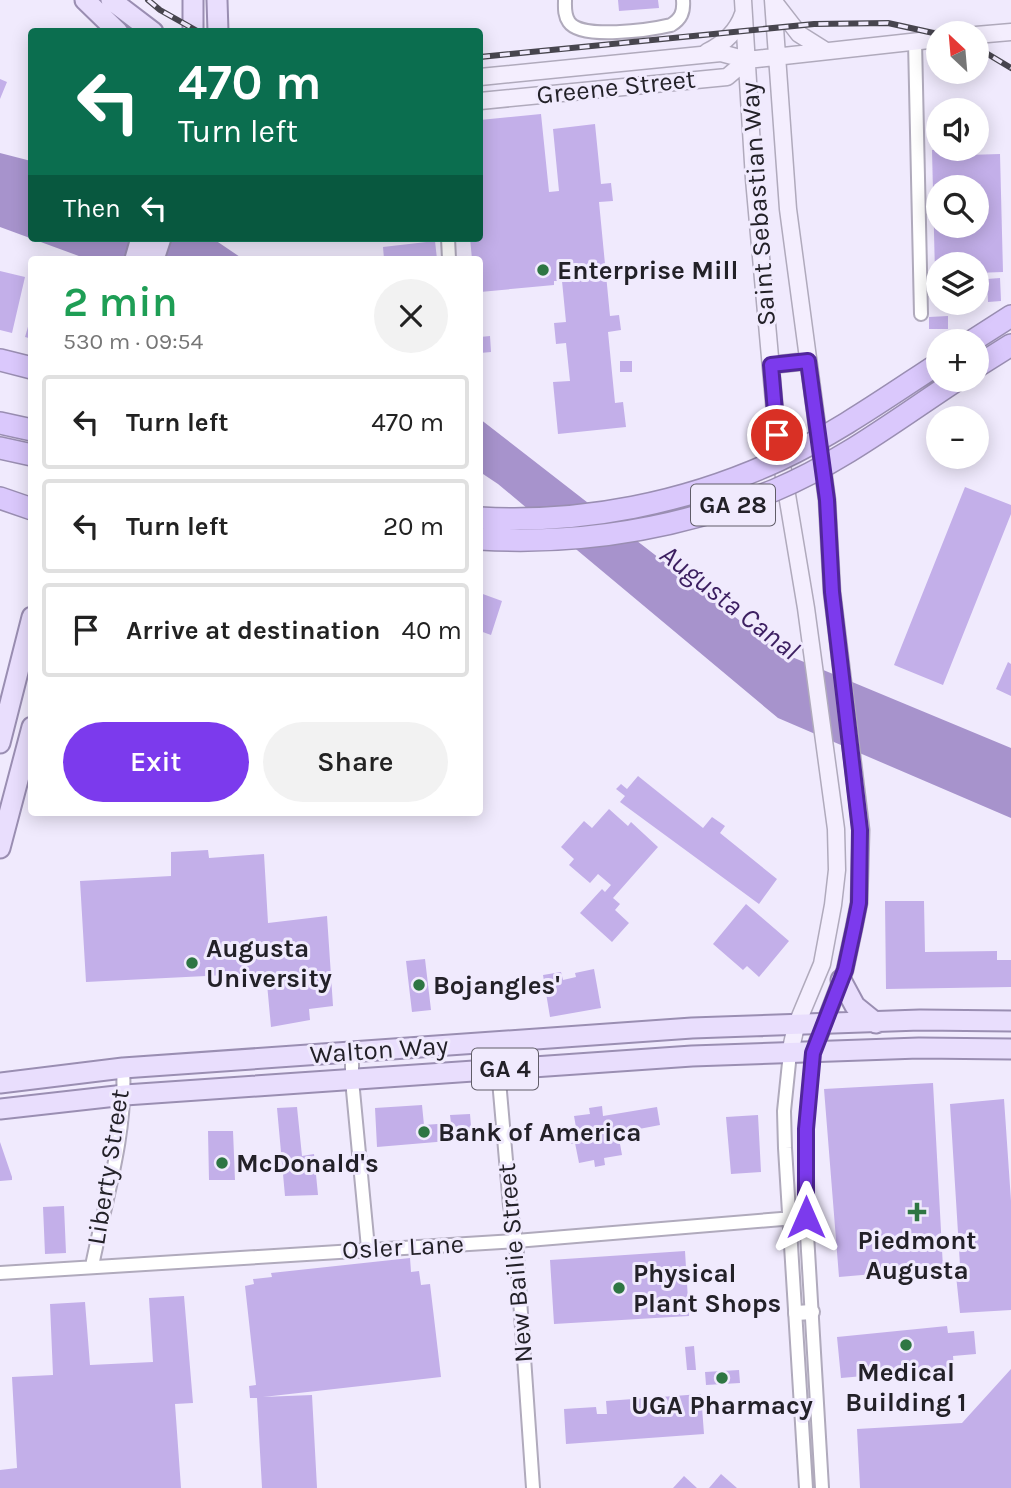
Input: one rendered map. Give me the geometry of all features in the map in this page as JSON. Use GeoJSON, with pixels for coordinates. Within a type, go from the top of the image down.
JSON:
{"type":"FeatureCollection","features":[{"type":"Feature","properties":{"kind":"highway"},"geometry":{"type":"LineString","coordinates":[[989,330],[1011,316]]}},
{"type":"Feature","properties":{"kind":"highway"},"geometry":{"type":"LineString","coordinates":[[989,359],[1011,345]]}},
{"type":"Feature","properties":{"kind":"highway"},"geometry":{"type":"LineString","coordinates":[[0,359],[28,359]]}},
{"type":"Feature","properties":{"kind":"highway"},"geometry":{"type":"LineString","coordinates":[[0,359],[28,367]]}},
{"type":"Feature","properties":{"kind":"highway","name":"GA 28"},"geometry":{"type":"LineString","coordinates":[[483,518],[524,521],[628,510],[714,486],[798,450],[839,428],[926,372]]}},
{"type":"Feature","properties":{"kind":"highway","name":"GA 28"},"geometry":{"type":"LineString","coordinates":[[483,539],[531,542],[595,538],[679,522],[715,511],[777,489],[826,464],[938,392]]}},
{"type":"Feature","properties":{"kind":"highway"},"geometry":{"type":"LineString","coordinates":[[0,423],[28,429]]}},
{"type":"Feature","properties":{"kind":"highway"},"geometry":{"type":"LineString","coordinates":[[0,448],[28,454]]}},
{"type":"Feature","properties":{"kind":"highway"},"geometry":{"type":"LineString","coordinates":[[3,499],[28,497]]}},
{"type":"Feature","properties":{"kind":"highway"},"geometry":{"type":"LineString","coordinates":[[3,499],[28,508]]}},
{"type":"Feature","properties":{"kind":"main road"},"geometry":{"type":"LineString","coordinates":[[85,0],[114,28]]}},
{"type":"Feature","properties":{"kind":"main road"},"geometry":{"type":"LineString","coordinates":[[111,0],[148,28]]}},
{"type":"Feature","properties":{"kind":"main road"},"geometry":{"type":"LineString","coordinates":[[193,0],[193,28]]}},
{"type":"Feature","properties":{"kind":"main road"},"geometry":{"type":"LineString","coordinates":[[217,0],[218,28]]}},
{"type":"Feature","properties":{"kind":"main road"},"geometry":{"type":"LineString","coordinates":[[773,0],[799,34],[826,51]]}},
{"type":"Feature","properties":{"kind":"main road","name":"Saint Sebastian Way"},"geometry":{"type":"LineString","coordinates":[[773,0],[788,209],[827,500],[832,592],[860,830],[859,903],[843,975],[813,1053]]}},
{"type":"Feature","properties":{"kind":"main road"},"geometry":{"type":"LineString","coordinates":[[696,56],[726,41],[740,23],[744,6]]}},
{"type":"Feature","properties":{"kind":"main road","name":"Saint Sebastian Way"},"geometry":{"type":"LineString","coordinates":[[744,6],[754,179],[777,435],[806,608],[836,829],[837,870],[822,964],[796,1026],[790,1053]]}},
{"type":"Feature","properties":{"kind":"main road"},"geometry":{"type":"LineString","coordinates":[[989,34],[1011,32]]}},
{"type":"Feature","properties":{"kind":"main road","name":"Greene Street"},"geometry":{"type":"LineString","coordinates":[[483,77],[721,53],[747,60],[926,40]]}},
{"type":"Feature","properties":{"kind":"main road","name":"Greene Street"},"geometry":{"type":"LineString","coordinates":[[483,101],[727,77],[747,60]]}},
{"type":"Feature","properties":{"kind":"main road"},"geometry":{"type":"LineString","coordinates":[[771,365],[808,361]]}},
{"type":"Feature","properties":{"kind":"main road"},"geometry":{"type":"LineString","coordinates":[[0,743],[28,633]]}},
{"type":"Feature","properties":{"kind":"main road"},"geometry":{"type":"LineString","coordinates":[[0,848],[28,742]]}},
{"type":"Feature","properties":{"kind":"main road"},"geometry":{"type":"LineString","coordinates":[[843,975],[855,1006],[876,1023]]}},
{"type":"Feature","properties":{"kind":"main road","name":"Walton Way"},"geometry":{"type":"LineString","coordinates":[[0,1083],[123,1068],[692,1028],[920,1020],[1011,1021]]}},
{"type":"Feature","properties":{"kind":"main road"},"geometry":{"type":"LineString","coordinates":[[575,1036],[577,1063]]}},
{"type":"Feature","properties":{"kind":"main road","name":"Walton Way"},"geometry":{"type":"LineString","coordinates":[[0,1109],[125,1095],[577,1063],[919,1048],[1011,1049]]}},
{"type":"Feature","properties":{"kind":"main road"},"geometry":{"type":"LineString","coordinates":[[0,1070],[66,1074]]}},
{"type":"Feature","properties":{"kind":"street"},"geometry":{"type":"LineString","coordinates":[[565,0],[565,15],[569,23],[585,32],[660,28],[679,21],[684,0]]}},
{"type":"Feature","properties":{"kind":"street"},"geometry":{"type":"LineString","coordinates":[[915,41],[921,314]]}},
{"type":"Feature","properties":{"kind":"street","name":"New Bailie Street"},"geometry":{"type":"LineString","coordinates":[[484,1042],[498,1069],[510,1206],[516,1241],[533,1488]]}},
{"type":"Feature","properties":{"kind":"street"},"geometry":{"type":"LineString","coordinates":[[352,1053],[352,1080],[369,1248]]}},
{"type":"Feature","properties":{"kind":"street","name":"Saint Sebastian Way"},"geometry":{"type":"LineString","coordinates":[[790,1053],[784,1111],[806,1488]]}},
{"type":"Feature","properties":{"kind":"street","name":"Saint Sebastian Way"},"geometry":{"type":"LineString","coordinates":[[813,1053],[806,1129],[806,1217],[822,1488]]}},
{"type":"Feature","properties":{"kind":"street","name":"Liberty Street"},"geometry":{"type":"LineString","coordinates":[[92,1266],[121,1126],[125,1095],[123,1068]]}},
{"type":"Feature","properties":{"kind":"street","name":"Osler Lane"},"geometry":{"type":"LineString","coordinates":[[0,1273],[369,1248],[516,1241],[806,1217]]}},
{"type":"Feature","properties":{"kind":"street"},"geometry":{"type":"LineString","coordinates":[[796,1313],[812,1312]]}},
{"type":"Feature","properties":{"kind":"shaded area"},"geometry":{"type":"Polygon","coordinates":[[[0,153],[28,160],[28,237],[0,227],[0,153]]]}},
{"type":"Feature","properties":{"kind":"shaded area"},"geometry":{"type":"Polygon","coordinates":[[[41,242],[218,242],[239,256],[79,256],[41,242]]]}},
{"type":"Feature","properties":{"kind":"shaded area"},"geometry":{"type":"Polygon","coordinates":[[[483,421],[780,652],[1011,748],[1011,818],[778,718],[483,474],[483,421]]]}},
{"type":"Feature","properties":{"kind":"building"},"geometry":{"type":"Polygon","coordinates":[[[618,0],[658,0],[659,8],[619,11],[618,0]]]}},
{"type":"Feature","properties":{"kind":"building"},"geometry":{"type":"Polygon","coordinates":[[[0,79],[7,82],[0,99],[0,79]]]}},
{"type":"Feature","properties":{"kind":"building","name":"Enterprise Mill"},"geometry":{"type":"Polygon","coordinates":[[[541,114],[549,192],[559,191],[553,129],[595,124],[601,184],[611,183],[613,201],[599,202],[610,316],[619,315],[621,330],[608,332],[615,403],[623,402],[626,427],[558,434],[553,382],[570,381],[566,343],[556,344],[554,323],[566,322],[562,281],[554,281],[554,285],[483,292],[483,256],[472,256],[470,242],[483,242],[483,120],[541,114]]]}},
{"type":"Feature","properties":{"kind":"building"},"geometry":{"type":"Polygon","coordinates":[[[989,154],[1000,154],[1003,272],[989,273],[989,252],[934,252],[934,238],[989,238],[989,175],[933,175],[932,161],[989,161],[989,154]]]}},
{"type":"Feature","properties":{"kind":"building"},"geometry":{"type":"Polygon","coordinates":[[[435,242],[437,256],[384,256],[383,247],[435,242]]]}},
{"type":"Feature","properties":{"kind":"building"},"geometry":{"type":"Polygon","coordinates":[[[0,271],[25,277],[12,333],[0,330],[0,271]]]}},
{"type":"Feature","properties":{"kind":"building"},"geometry":{"type":"Polygon","coordinates":[[[1000,278],[1001,301],[989,302],[989,279],[1000,278]]]}},
{"type":"Feature","properties":{"kind":"building"},"geometry":{"type":"Polygon","coordinates":[[[948,316],[948,329],[929,329],[929,317],[948,316]]]}},
{"type":"Feature","properties":{"kind":"building"},"geometry":{"type":"Polygon","coordinates":[[[490,336],[491,352],[483,353],[483,337],[490,336]]]}},
{"type":"Feature","properties":{"kind":"building"},"geometry":{"type":"Polygon","coordinates":[[[620,361],[632,361],[632,372],[620,372],[620,361]]]}},
{"type":"Feature","properties":{"kind":"building"},"geometry":{"type":"Polygon","coordinates":[[[965,487],[1011,505],[1011,514],[943,685],[894,665],[965,487]]]}},
{"type":"Feature","properties":{"kind":"building"},"geometry":{"type":"Polygon","coordinates":[[[483,594],[502,601],[491,635],[483,632],[483,594]]]}},
{"type":"Feature","properties":{"kind":"building"},"geometry":{"type":"Polygon","coordinates":[[[1008,662],[1011,664],[1011,696],[996,689],[1008,662]]]}},
{"type":"Feature","properties":{"kind":"building"},"geometry":{"type":"Polygon","coordinates":[[[638,776],[703,828],[712,817],[725,826],[720,833],[777,879],[759,904],[620,802],[625,796],[616,789],[621,784],[627,789],[638,776]]]}},
{"type":"Feature","properties":{"kind":"building"},"geometry":{"type":"Polygon","coordinates":[[[609,809],[628,826],[631,822],[658,847],[613,898],[620,904],[615,910],[629,923],[612,942],[580,913],[602,889],[605,892],[611,885],[598,874],[590,883],[569,865],[574,859],[561,847],[584,821],[592,828],[609,809]]]}},
{"type":"Feature","properties":{"kind":"building"},"geometry":{"type":"Polygon","coordinates":[[[208,850],[209,858],[264,854],[268,923],[327,916],[333,1006],[309,1009],[310,1020],[271,1027],[266,973],[86,982],[80,881],[171,876],[171,852],[208,850]]]}},
{"type":"Feature","properties":{"kind":"building"},"geometry":{"type":"Polygon","coordinates":[[[885,901],[924,901],[925,952],[997,951],[997,960],[1011,960],[1011,987],[886,989],[885,901]]]}},
{"type":"Feature","properties":{"kind":"building"},"geometry":{"type":"Polygon","coordinates":[[[746,904],[789,941],[759,977],[747,966],[743,970],[713,944],[746,904]]]}},
{"type":"Feature","properties":{"kind":"building","name":"Bojangles'"},"geometry":{"type":"Polygon","coordinates":[[[425,959],[431,1010],[412,1012],[406,961],[425,959]]]}},
{"type":"Feature","properties":{"kind":"building"},"geometry":{"type":"Polygon","coordinates":[[[594,969],[601,1008],[550,1017],[543,975],[561,972],[563,980],[576,977],[575,973],[594,969]]]}},
{"type":"Feature","properties":{"kind":"building"},"geometry":{"type":"Polygon","coordinates":[[[933,1083],[943,1268],[839,1277],[824,1089],[933,1083]]]}},
{"type":"Feature","properties":{"kind":"building"},"geometry":{"type":"Polygon","coordinates":[[[1004,1099],[1011,1201],[1011,1310],[960,1313],[955,1266],[960,1265],[950,1104],[1004,1099]]]}},
{"type":"Feature","properties":{"kind":"building","name":"Bank of America"},"geometry":{"type":"Polygon","coordinates":[[[422,1105],[424,1125],[451,1123],[450,1115],[470,1114],[472,1139],[377,1147],[375,1108],[422,1105]]]}},
{"type":"Feature","properties":{"kind":"building"},"geometry":{"type":"Polygon","coordinates":[[[602,1106],[603,1116],[657,1107],[660,1125],[618,1133],[622,1155],[604,1158],[605,1165],[595,1167],[594,1160],[579,1163],[575,1143],[571,1144],[569,1134],[577,1133],[574,1116],[590,1114],[589,1108],[602,1106]]]}},
{"type":"Feature","properties":{"kind":"building"},"geometry":{"type":"Polygon","coordinates":[[[297,1107],[302,1156],[314,1154],[318,1195],[285,1196],[277,1108],[297,1107]]]}},
{"type":"Feature","properties":{"kind":"building"},"geometry":{"type":"Polygon","coordinates":[[[758,1115],[761,1172],[731,1174],[726,1117],[758,1115]]]}},
{"type":"Feature","properties":{"kind":"building","name":"McDonald's"},"geometry":{"type":"Polygon","coordinates":[[[208,1131],[233,1131],[235,1180],[209,1180],[208,1131]]]}},
{"type":"Feature","properties":{"kind":"building"},"geometry":{"type":"Polygon","coordinates":[[[0,1142],[12,1177],[12,1180],[0,1181],[0,1142]]]}},
{"type":"Feature","properties":{"kind":"building"},"geometry":{"type":"Polygon","coordinates":[[[64,1206],[66,1253],[45,1254],[43,1207],[64,1206]]]}},
{"type":"Feature","properties":{"kind":"building","name":"Physical Plant Shops"},"geometry":{"type":"Polygon","coordinates":[[[685,1251],[689,1316],[554,1324],[550,1260],[685,1251]]]}},
{"type":"Feature","properties":{"kind":"building"},"geometry":{"type":"Polygon","coordinates":[[[410,1258],[411,1272],[419,1271],[421,1285],[430,1284],[441,1377],[263,1397],[312,1395],[317,1488],[262,1488],[257,1398],[250,1398],[249,1386],[256,1385],[245,1286],[254,1284],[253,1279],[272,1277],[271,1273],[410,1258]]]}},
{"type":"Feature","properties":{"kind":"building"},"geometry":{"type":"Polygon","coordinates":[[[184,1296],[193,1403],[175,1404],[181,1488],[0,1488],[0,1470],[17,1468],[12,1377],[53,1375],[50,1304],[85,1302],[90,1365],[153,1362],[149,1298],[184,1296]]]}},
{"type":"Feature","properties":{"kind":"building","name":"Medical Building 1"},"geometry":{"type":"Polygon","coordinates":[[[947,1326],[948,1333],[974,1331],[976,1354],[953,1356],[954,1368],[841,1378],[837,1337],[947,1326]]]}},
{"type":"Feature","properties":{"kind":"building"},"geometry":{"type":"Polygon","coordinates":[[[694,1346],[696,1370],[687,1370],[685,1347],[694,1346]]]}},
{"type":"Feature","properties":{"kind":"building"},"geometry":{"type":"Polygon","coordinates":[[[1011,1369],[1011,1488],[860,1488],[857,1429],[962,1423],[1011,1369]]]}},
{"type":"Feature","properties":{"kind":"building","name":"UGA Pharmacy"},"geometry":{"type":"Polygon","coordinates":[[[739,1370],[740,1383],[706,1385],[705,1372],[739,1370]]]}},
{"type":"Feature","properties":{"kind":"building"},"geometry":{"type":"Polygon","coordinates":[[[701,1394],[704,1434],[566,1444],[564,1409],[596,1407],[597,1414],[607,1414],[606,1401],[701,1394]]]}},
{"type":"Feature","properties":{"kind":"building"},"geometry":{"type":"Polygon","coordinates":[[[721,1474],[737,1488],[709,1488],[721,1474]]]}},
{"type":"Feature","properties":{"kind":"building"},"geometry":{"type":"Polygon","coordinates":[[[684,1476],[697,1488],[673,1488],[684,1476]]]}},
{"type":"Feature","properties":{"kind":"railway"},"geometry":{"type":"LineString","coordinates":[[148,0],[192,28]]}},
{"type":"Feature","properties":{"kind":"railway"},"geometry":{"type":"LineString","coordinates":[[483,57],[814,24],[888,23],[926,31]]}},
{"type":"Feature","properties":{"kind":"railway"},"geometry":{"type":"LineString","coordinates":[[989,55],[1011,68]]}},
{"type":"Feature","properties":{"kind":"place","name":"Enterprise Mill"},"geometry":{"type":"Point","coordinates":[543,270]}},
{"type":"Feature","properties":{"kind":"place","name":"Augusta University"},"geometry":{"type":"Point","coordinates":[192,963]}},
{"type":"Feature","properties":{"kind":"place","name":"Bojangles'"},"geometry":{"type":"Point","coordinates":[419,985]}},
{"type":"Feature","properties":{"kind":"place","name":"Bank of America"},"geometry":{"type":"Point","coordinates":[424,1132]}},
{"type":"Feature","properties":{"kind":"place","name":"McDonald's"},"geometry":{"type":"Point","coordinates":[222,1163]}},
{"type":"Feature","properties":{"kind":"place","name":"Piedmont Augusta"},"geometry":{"type":"Point","coordinates":[917,1212]}},
{"type":"Feature","properties":{"kind":"place","name":"Physical Plant Shops"},"geometry":{"type":"Point","coordinates":[619,1288]}},
{"type":"Feature","properties":{"kind":"place","name":"Medical Building 1"},"geometry":{"type":"Point","coordinates":[906,1345]}},
{"type":"Feature","properties":{"kind":"place","name":"UGA Pharmacy"},"geometry":{"type":"Point","coordinates":[722,1378]}},
{"type":"Feature","properties":{"kind":"route"},"geometry":{"type":"LineString","coordinates":[[777,435],[771,365],[808,361],[827,500],[832,592],[860,830],[861,869],[859,903],[845,970],[813,1053],[806,1129],[806,1217]]}},
{"type":"Feature","properties":{"kind":"water label","name":"Augusta Canal"},"geometry":{"type":"Point","coordinates":[730,602]}}]}
